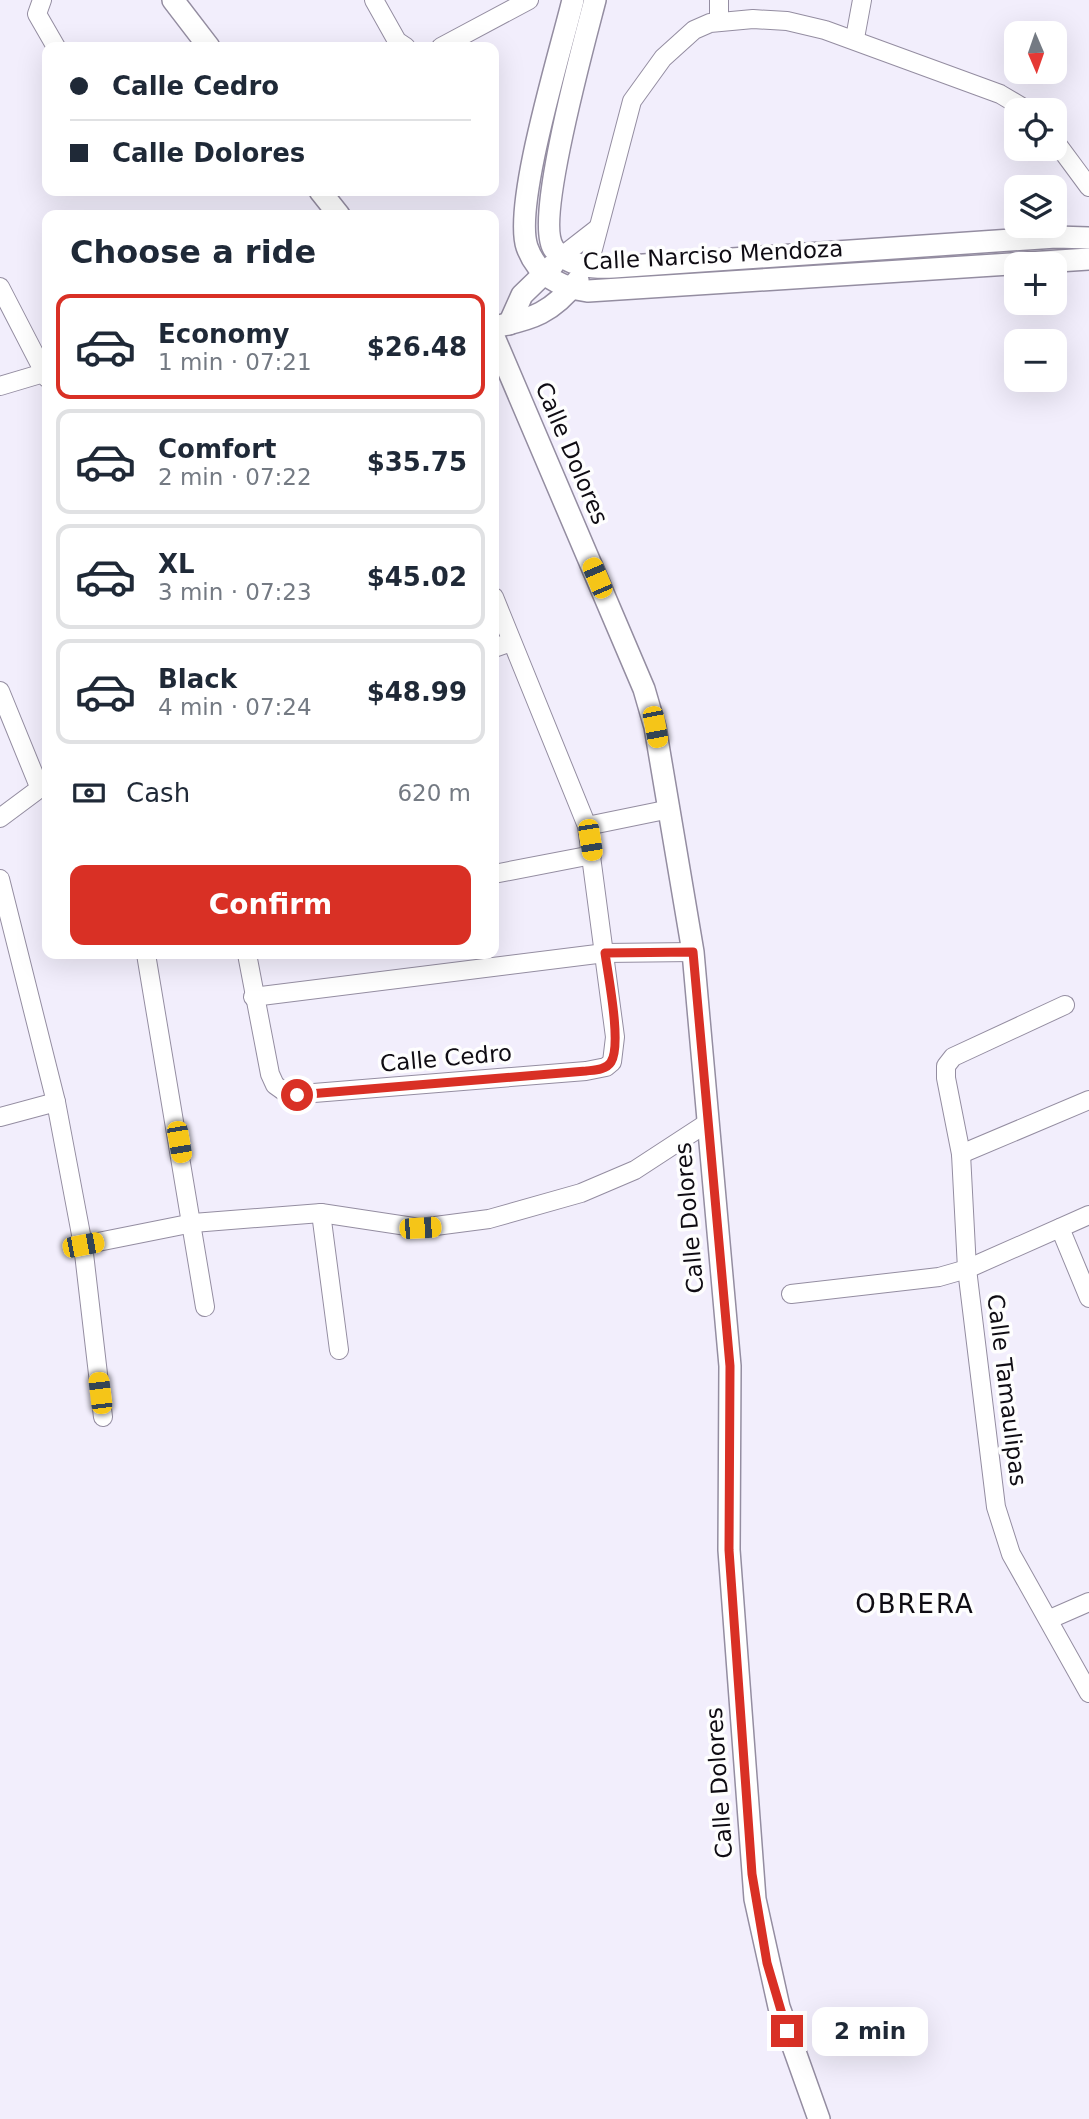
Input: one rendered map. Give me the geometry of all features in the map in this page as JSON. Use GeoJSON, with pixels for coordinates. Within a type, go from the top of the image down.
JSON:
{"type":"FeatureCollection","features":[{"type":"Feature","properties":{"kind":"street"},"geometry":{"type":"LineString","coordinates":[[42,0],[37,13],[53,42]]}},
{"type":"Feature","properties":{"kind":"street"},"geometry":{"type":"LineString","coordinates":[[173,0],[205,42]]}},
{"type":"Feature","properties":{"kind":"street"},"geometry":{"type":"LineString","coordinates":[[374,0],[398,42]]}},
{"type":"Feature","properties":{"kind":"street"},"geometry":{"type":"LineString","coordinates":[[450,42],[529,0]]}},
{"type":"Feature","properties":{"kind":"street","name":"Calle Narciso Mendoza"},"geometry":{"type":"LineString","coordinates":[[573,0],[548,221],[553,248],[562,256],[588,268],[1056,237],[1089,238]]}},
{"type":"Feature","properties":{"kind":"street","name":"Calle Narciso Mendoza"},"geometry":{"type":"LineString","coordinates":[[595,0],[525,207],[526,244],[544,275],[571,289],[601,290],[1089,259]]}},
{"type":"Feature","properties":{"kind":"street"},"geometry":{"type":"LineString","coordinates":[[719,0],[719,20]]}},
{"type":"Feature","properties":{"kind":"street"},"geometry":{"type":"LineString","coordinates":[[855,38],[862,0]]}},
{"type":"Feature","properties":{"kind":"street"},"geometry":{"type":"LineString","coordinates":[[499,329],[543,313],[571,289],[588,268],[625,122],[642,83],[663,58],[694,30],[719,20],[788,21],[855,38],[1007,98]]}},
{"type":"Feature","properties":{"kind":"street"},"geometry":{"type":"LineString","coordinates":[[1067,157],[1089,187]]}},
{"type":"Feature","properties":{"kind":"street"},"geometry":{"type":"LineString","coordinates":[[324,196],[335,210]]}},
{"type":"Feature","properties":{"kind":"street"},"geometry":{"type":"LineString","coordinates":[[499,329],[522,295],[562,256],[598,228]]}},
{"type":"Feature","properties":{"kind":"street"},"geometry":{"type":"LineString","coordinates":[[0,288],[42,365]]}},
{"type":"Feature","properties":{"kind":"street","name":"Calle Dolores"},"geometry":{"type":"LineString","coordinates":[[499,329],[644,689],[655,727],[670,809],[693,952],[730,1366],[729,1550],[755,1899],[779,2007],[819,2119]]}},
{"type":"Feature","properties":{"kind":"street"},"geometry":{"type":"LineString","coordinates":[[0,386],[42,375]]}},
{"type":"Feature","properties":{"kind":"street"},"geometry":{"type":"LineString","coordinates":[[499,610],[587,826],[605,953]]}},
{"type":"Feature","properties":{"kind":"street"},"geometry":{"type":"LineString","coordinates":[[499,646],[511,642]]}},
{"type":"Feature","properties":{"kind":"street"},"geometry":{"type":"LineString","coordinates":[[0,691],[42,784]]}},
{"type":"Feature","properties":{"kind":"street"},"geometry":{"type":"LineString","coordinates":[[0,818],[42,787]]}},
{"type":"Feature","properties":{"kind":"street"},"geometry":{"type":"LineString","coordinates":[[587,826],[670,809]]}},
{"type":"Feature","properties":{"kind":"street"},"geometry":{"type":"LineString","coordinates":[[499,873],[592,855]]}},
{"type":"Feature","properties":{"kind":"street"},"geometry":{"type":"LineString","coordinates":[[0,879],[56,1102],[83,1245],[103,1417]]}},
{"type":"Feature","properties":{"kind":"street"},"geometry":{"type":"LineString","coordinates":[[248,959],[253,997],[489,960],[605,953],[693,952]]}},
{"type":"Feature","properties":{"kind":"street","name":"Calle Cedro"},"geometry":{"type":"LineString","coordinates":[[253,997],[270,1074],[282,1092],[297,1095],[586,1071],[606,1067],[612,1062],[615,1037],[605,953]]}},
{"type":"Feature","properties":{"kind":"street"},"geometry":{"type":"LineString","coordinates":[[147,959],[205,1307]]}},
{"type":"Feature","properties":{"kind":"street","name":"Calle Tamaulipas"},"geometry":{"type":"LineString","coordinates":[[1065,1004],[962,1053],[948,1062],[946,1078],[961,1154],[967,1269],[999,1519],[1012,1554],[1089,1693]]}},
{"type":"Feature","properties":{"kind":"street"},"geometry":{"type":"LineString","coordinates":[[961,1154],[1089,1100]]}},
{"type":"Feature","properties":{"kind":"street"},"geometry":{"type":"LineString","coordinates":[[0,1117],[56,1102]]}},
{"type":"Feature","properties":{"kind":"street"},"geometry":{"type":"LineString","coordinates":[[83,1245],[193,1223],[321,1213],[420,1228],[489,1219],[581,1193],[635,1170],[707,1123]]}},
{"type":"Feature","properties":{"kind":"street"},"geometry":{"type":"LineString","coordinates":[[321,1213],[339,1350]]}},
{"type":"Feature","properties":{"kind":"street"},"geometry":{"type":"LineString","coordinates":[[791,1294],[916,1280],[967,1269],[1089,1215]]}},
{"type":"Feature","properties":{"kind":"street"},"geometry":{"type":"LineString","coordinates":[[1060,1228],[1089,1298]]}},
{"type":"Feature","properties":{"kind":"street"},"geometry":{"type":"LineString","coordinates":[[1050,1619],[1089,1602]]}},
{"type":"Feature","properties":{"kind":"district","name":"OBRERA"},"geometry":{"type":"Point","coordinates":[915,1604]}},
{"type":"Feature","properties":{"kind":"route"},"geometry":{"type":"LineString","coordinates":[[297,1095],[586,1071],[606,1067],[612,1062],[615,1037],[605,953],[693,952],[730,1366],[729,1550],[752,1874],[767,1963],[787,2031]]}}]}
